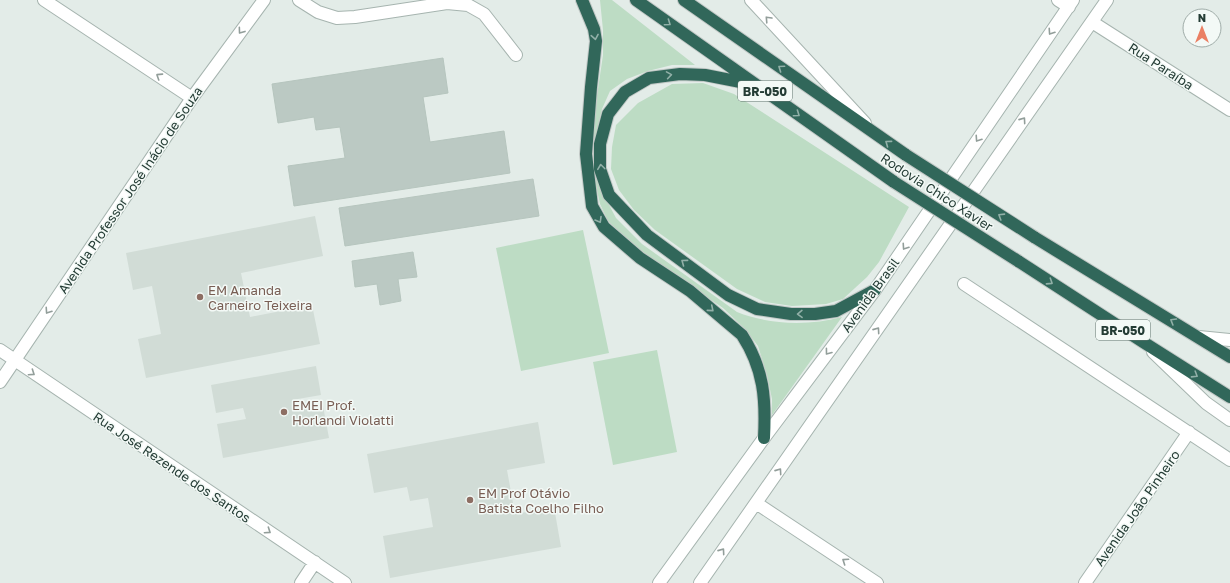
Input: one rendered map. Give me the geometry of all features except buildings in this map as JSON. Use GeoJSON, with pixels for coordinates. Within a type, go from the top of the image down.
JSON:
{"type":"FeatureCollection","features":[{"type":"Feature","properties":{"kind":"highway"},"geometry":{"type":"LineString","coordinates":[[582,0],[594,29],[596,41],[586,154],[592,206],[604,227],[622,243],[640,258],[690,291],[742,335],[748,343],[760,371],[766,410],[764,438]]}},
{"type":"Feature","properties":{"kind":"highway","name":"Rodovia Chico Xavier"},"geometry":{"type":"LineString","coordinates":[[636,0],[894,182],[1230,397]]}},
{"type":"Feature","properties":{"kind":"highway","name":"Rodovia Chico Xavier"},"geometry":{"type":"LineString","coordinates":[[684,0],[906,155],[1034,237],[1230,357]]}},
{"type":"Feature","properties":{"kind":"highway"},"geometry":{"type":"LineString","coordinates":[[756,85],[705,75],[680,74],[649,78],[625,92],[608,114],[600,144],[600,169],[609,195],[647,235],[728,295],[757,309],[791,314],[814,314],[836,311],[875,290]]}},
{"type":"Feature","properties":{"kind":"street"},"geometry":{"type":"LineString","coordinates":[[44,0],[192,98]]}},
{"type":"Feature","properties":{"kind":"street","name":"Avenida Professor José Inácio de Souza"},"geometry":{"type":"LineString","coordinates":[[0,382],[192,98],[264,0]]}},
{"type":"Feature","properties":{"kind":"street"},"geometry":{"type":"LineString","coordinates":[[299,0],[318,12],[336,18],[355,17],[447,3],[468,4],[484,14],[516,56]]}},
{"type":"Feature","properties":{"kind":"street"},"geometry":{"type":"LineString","coordinates":[[751,0],[871,130]]}},
{"type":"Feature","properties":{"kind":"street"},"geometry":{"type":"LineString","coordinates":[[1058,0],[1071,3]]}},
{"type":"Feature","properties":{"kind":"street","name":"Avenida Brasil"},"geometry":{"type":"LineString","coordinates":[[700,583],[1107,0]]}},
{"type":"Feature","properties":{"kind":"street","name":"Avenida Brasil"},"geometry":{"type":"LineString","coordinates":[[659,583],[764,438],[875,290],[1071,3]]}},
{"type":"Feature","properties":{"kind":"street","name":"Rua Paraíba"},"geometry":{"type":"LineString","coordinates":[[1092,22],[1230,110]]}},
{"type":"Feature","properties":{"kind":"street"},"geometry":{"type":"LineString","coordinates":[[964,284],[1230,460]]}},
{"type":"Feature","properties":{"kind":"street"},"geometry":{"type":"LineString","coordinates":[[1199,337],[1230,340]]}},
{"type":"Feature","properties":{"kind":"street"},"geometry":{"type":"LineString","coordinates":[[1143,342],[1206,403],[1230,420]]}},
{"type":"Feature","properties":{"kind":"street","name":"Rua José Rezende dos Santos"},"geometry":{"type":"LineString","coordinates":[[0,350],[345,583]]}},
{"type":"Feature","properties":{"kind":"street","name":"Avenida João Pinheiro"},"geometry":{"type":"LineString","coordinates":[[1085,583],[1189,432]]}},
{"type":"Feature","properties":{"kind":"street"},"geometry":{"type":"LineString","coordinates":[[756,503],[877,583]]}},
{"type":"Feature","properties":{"kind":"street"},"geometry":{"type":"LineString","coordinates":[[301,583],[315,562]]}},
{"type":"Feature","properties":{"kind":"shaded area","name":"EM Amanda Carneiro Teixeira"},"geometry":{"type":"Polygon","coordinates":[[[315,216],[323,256],[241,273],[250,317],[312,305],[320,344],[146,378],[138,339],[161,334],[152,286],[133,290],[126,253],[315,216]]]}},
{"type":"Feature","properties":{"kind":"shaded area","name":"EMEI Prof. Horlandi Violatti"},"geometry":{"type":"Polygon","coordinates":[[[316,366],[321,395],[292,400],[293,411],[323,406],[329,438],[223,458],[217,424],[246,419],[243,408],[216,413],[211,385],[316,366]]]}},
{"type":"Feature","properties":{"kind":"shaded area","name":"EM Prof Otávio Batista Coelho Filho"},"geometry":{"type":"Polygon","coordinates":[[[538,422],[545,463],[507,470],[515,514],[554,507],[561,547],[390,578],[383,536],[433,527],[428,498],[410,501],[407,487],[374,493],[367,454],[538,422]]]}},
{"type":"Feature","properties":{"kind":"green space"},"geometry":{"type":"Polygon","coordinates":[[[600,0],[612,0],[695,65],[672,65],[648,71],[627,79],[610,91],[602,109],[596,143],[607,201],[616,218],[642,244],[737,312],[762,320],[789,323],[816,322],[842,317],[772,415],[772,399],[767,375],[758,346],[744,328],[723,308],[636,249],[608,221],[600,204],[590,143],[603,55],[603,30],[600,0]]]}},
{"type":"Feature","properties":{"kind":"green space"},"geometry":{"type":"Polygon","coordinates":[[[703,83],[734,94],[909,207],[879,262],[867,277],[843,299],[826,304],[792,306],[765,302],[737,289],[655,230],[634,210],[619,190],[611,169],[612,147],[616,125],[638,103],[672,84],[703,83]]]}},
{"type":"Feature","properties":{"kind":"green space"},"geometry":{"type":"Polygon","coordinates":[[[583,230],[609,353],[521,371],[496,248],[583,230]]]}},
{"type":"Feature","properties":{"kind":"green space"},"geometry":{"type":"Polygon","coordinates":[[[657,350],[677,452],[613,465],[593,362],[657,350]]]}},
{"type":"Feature","properties":{"kind":"place","name":"EM Amanda Carneiro Teixeira"},"geometry":{"type":"Point","coordinates":[200,297]}},
{"type":"Feature","properties":{"kind":"place","name":"EMEI Prof. Horlandi Violatti"},"geometry":{"type":"Point","coordinates":[284,412]}},
{"type":"Feature","properties":{"kind":"place","name":"EM Prof Otávio Batista Coelho Filho"},"geometry":{"type":"Point","coordinates":[470,500]}}]}
